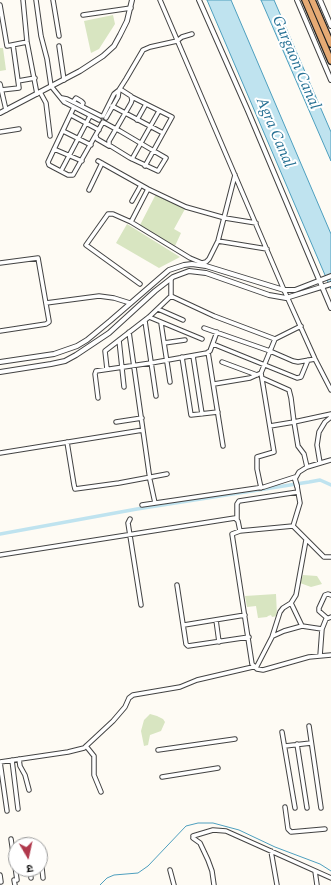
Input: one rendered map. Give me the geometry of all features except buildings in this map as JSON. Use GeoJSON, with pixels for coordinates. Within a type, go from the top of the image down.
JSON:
{"type":"FeatureCollection","features":[{"type":"Feature","properties":{"kind":"highway"},"geometry":{"type":"LineString","coordinates":[[305,0],[331,61]]}},
{"type":"Feature","properties":{"kind":"highway"},"geometry":{"type":"LineString","coordinates":[[312,0],[331,44]]}},
{"type":"Feature","properties":{"kind":"street"},"geometry":{"type":"LineString","coordinates":[[23,0],[27,42],[38,93],[46,103],[50,136]]}},
{"type":"Feature","properties":{"kind":"street"},"geometry":{"type":"LineString","coordinates":[[36,0],[41,36],[46,53],[51,86],[62,98],[71,103],[82,106],[102,117],[105,121],[103,122],[73,175],[68,175],[49,166],[48,163],[74,108]]}},
{"type":"Feature","properties":{"kind":"street"},"geometry":{"type":"LineString","coordinates":[[53,0],[59,36]]}},
{"type":"Feature","properties":{"kind":"street"},"geometry":{"type":"LineString","coordinates":[[0,113],[64,80],[103,56],[114,46],[127,21],[132,0]]}},
{"type":"Feature","properties":{"kind":"street"},"geometry":{"type":"LineString","coordinates":[[160,0],[284,290],[315,359],[331,390]]}},
{"type":"Feature","properties":{"kind":"street"},"geometry":{"type":"LineString","coordinates":[[199,0],[248,111],[319,281],[327,285]]}},
{"type":"Feature","properties":{"kind":"street"},"geometry":{"type":"LineString","coordinates":[[297,0],[331,80]]}},
{"type":"Feature","properties":{"kind":"street"},"geometry":{"type":"LineString","coordinates":[[320,0],[331,26]]}},
{"type":"Feature","properties":{"kind":"street"},"geometry":{"type":"LineString","coordinates":[[0,4],[7,46],[27,42]]}},
{"type":"Feature","properties":{"kind":"street"},"geometry":{"type":"LineString","coordinates":[[83,15],[131,8]]}},
{"type":"Feature","properties":{"kind":"street"},"geometry":{"type":"LineString","coordinates":[[102,117],[114,94],[119,90],[143,50],[177,41],[182,37],[192,34]]}},
{"type":"Feature","properties":{"kind":"street"},"geometry":{"type":"LineString","coordinates":[[0,39],[5,38]]}},
{"type":"Feature","properties":{"kind":"street"},"geometry":{"type":"LineString","coordinates":[[1,90],[19,88],[13,45]]}},
{"type":"Feature","properties":{"kind":"street"},"geometry":{"type":"LineString","coordinates":[[59,46],[64,80]]}},
{"type":"Feature","properties":{"kind":"street"},"geometry":{"type":"LineString","coordinates":[[18,81],[35,78]]}},
{"type":"Feature","properties":{"kind":"street"},"geometry":{"type":"LineString","coordinates":[[0,84],[6,110]]}},
{"type":"Feature","properties":{"kind":"street"},"geometry":{"type":"LineString","coordinates":[[119,90],[172,117],[145,166]]}},
{"type":"Feature","properties":{"kind":"street"},"geometry":{"type":"LineString","coordinates":[[102,117],[118,97],[119,90]]}},
{"type":"Feature","properties":{"kind":"street"},"geometry":{"type":"LineString","coordinates":[[110,146],[109,141],[132,100],[132,97]]}},
{"type":"Feature","properties":{"kind":"street"},"geometry":{"type":"LineString","coordinates":[[71,103],[74,108],[90,116],[102,117]]}},
{"type":"Feature","properties":{"kind":"street"},"geometry":{"type":"LineString","coordinates":[[137,120],[146,104]]}},
{"type":"Feature","properties":{"kind":"street"},"geometry":{"type":"LineString","coordinates":[[112,106],[163,133]]}},
{"type":"Feature","properties":{"kind":"street"},"geometry":{"type":"LineString","coordinates":[[132,159],[159,111]]}},
{"type":"Feature","properties":{"kind":"street"},"geometry":{"type":"LineString","coordinates":[[71,115],[99,130]]}},
{"type":"Feature","properties":{"kind":"street"},"geometry":{"type":"LineString","coordinates":[[61,171],[90,116]]}},
{"type":"Feature","properties":{"kind":"street"},"geometry":{"type":"LineString","coordinates":[[96,136],[97,139],[132,159],[158,171],[166,158],[103,122]]}},
{"type":"Feature","properties":{"kind":"street"},"geometry":{"type":"LineString","coordinates":[[0,132],[19,129]]}},
{"type":"Feature","properties":{"kind":"street"},"geometry":{"type":"LineString","coordinates":[[63,131],[91,145]]}},
{"type":"Feature","properties":{"kind":"street"},"geometry":{"type":"LineString","coordinates":[[54,149],[82,161]]}},
{"type":"Feature","properties":{"kind":"street"},"geometry":{"type":"LineString","coordinates":[[98,161],[148,189],[186,207],[225,218],[256,223]]}},
{"type":"Feature","properties":{"kind":"street"},"geometry":{"type":"LineString","coordinates":[[89,190],[102,164]]}},
{"type":"Feature","properties":{"kind":"street"},"geometry":{"type":"LineString","coordinates":[[140,284],[86,245],[109,213],[131,222],[190,258],[202,263],[206,262],[218,241],[235,175]]}},
{"type":"Feature","properties":{"kind":"street"},"geometry":{"type":"LineString","coordinates":[[132,201],[141,185]]}},
{"type":"Feature","properties":{"kind":"street"},"geometry":{"type":"LineString","coordinates":[[131,222],[148,189]]}},
{"type":"Feature","properties":{"kind":"street"},"geometry":{"type":"LineString","coordinates":[[218,241],[267,249]]}},
{"type":"Feature","properties":{"kind":"street"},"geometry":{"type":"LineString","coordinates":[[0,263],[38,258],[49,320],[48,324],[0,331]]}},
{"type":"Feature","properties":{"kind":"street"},"geometry":{"type":"LineString","coordinates":[[0,362],[54,354],[87,340],[169,270],[184,264],[206,266],[284,290],[295,290],[331,276]]}},
{"type":"Feature","properties":{"kind":"street"},"geometry":{"type":"LineString","coordinates":[[0,372],[51,364],[65,361],[76,356],[109,333],[155,291],[181,273],[196,271],[281,298],[288,298],[327,285]]}},
{"type":"Feature","properties":{"kind":"street"},"geometry":{"type":"LineString","coordinates":[[107,369],[106,351],[145,321],[171,296],[171,279]]}},
{"type":"Feature","properties":{"kind":"street"},"geometry":{"type":"LineString","coordinates":[[327,285],[331,308]]}},
{"type":"Feature","properties":{"kind":"street"},"geometry":{"type":"LineString","coordinates":[[46,303],[99,296],[114,298],[130,303]]}},
{"type":"Feature","properties":{"kind":"street"},"geometry":{"type":"LineString","coordinates":[[171,296],[214,316],[275,339]]}},
{"type":"Feature","properties":{"kind":"street"},"geometry":{"type":"LineString","coordinates":[[158,309],[183,320]]}},
{"type":"Feature","properties":{"kind":"street"},"geometry":{"type":"LineString","coordinates":[[149,317],[202,339]]}},
{"type":"Feature","properties":{"kind":"street"},"geometry":{"type":"LineString","coordinates":[[145,321],[156,396]]}},
{"type":"Feature","properties":{"kind":"street"},"geometry":{"type":"LineString","coordinates":[[161,323],[170,382]]}},
{"type":"Feature","properties":{"kind":"street"},"geometry":{"type":"LineString","coordinates":[[214,384],[250,378],[259,374],[265,364],[275,339],[301,326]]}},
{"type":"Feature","properties":{"kind":"street"},"geometry":{"type":"LineString","coordinates":[[204,328],[270,351],[293,361],[315,359]]}},
{"type":"Feature","properties":{"kind":"street"},"geometry":{"type":"LineString","coordinates":[[129,332],[155,503]]}},
{"type":"Feature","properties":{"kind":"street"},"geometry":{"type":"LineString","coordinates":[[217,332],[213,344],[208,352],[223,446]]}},
{"type":"Feature","properties":{"kind":"street"},"geometry":{"type":"LineString","coordinates":[[120,340],[124,387]]}},
{"type":"Feature","properties":{"kind":"street"},"geometry":{"type":"LineString","coordinates":[[164,343],[185,340]]}},
{"type":"Feature","properties":{"kind":"street"},"geometry":{"type":"LineString","coordinates":[[213,344],[299,378],[304,373],[308,360]]}},
{"type":"Feature","properties":{"kind":"street"},"geometry":{"type":"LineString","coordinates":[[98,398],[95,371],[182,358],[208,352]]}},
{"type":"Feature","properties":{"kind":"street"},"geometry":{"type":"LineString","coordinates":[[193,356],[202,414]]}},
{"type":"Feature","properties":{"kind":"street"},"geometry":{"type":"LineString","coordinates":[[182,358],[190,413],[192,416],[218,412]]}},
{"type":"Feature","properties":{"kind":"street"},"geometry":{"type":"LineString","coordinates":[[222,362],[259,374],[262,378],[274,452],[256,458],[261,488]]}},
{"type":"Feature","properties":{"kind":"street"},"geometry":{"type":"LineString","coordinates":[[262,378],[289,390],[298,446],[304,454],[307,467]]}},
{"type":"Feature","properties":{"kind":"street"},"geometry":{"type":"LineString","coordinates":[[270,426],[331,416]]}},
{"type":"Feature","properties":{"kind":"street"},"geometry":{"type":"LineString","coordinates":[[320,463],[317,445],[319,432],[331,416]]}},
{"type":"Feature","properties":{"kind":"street"},"geometry":{"type":"LineString","coordinates":[[116,422],[142,418]]}},
{"type":"Feature","properties":{"kind":"street"},"geometry":{"type":"LineString","coordinates":[[0,453],[143,430]]}},
{"type":"Feature","properties":{"kind":"street"},"geometry":{"type":"LineString","coordinates":[[67,442],[75,489],[168,474]]}},
{"type":"Feature","properties":{"kind":"street"},"geometry":{"type":"LineString","coordinates":[[293,526],[300,503],[296,478],[299,472],[307,467],[331,460]]}},
{"type":"Feature","properties":{"kind":"street"},"geometry":{"type":"LineString","coordinates":[[142,505],[261,488],[296,478]]}},
{"type":"Feature","properties":{"kind":"street"},"geometry":{"type":"LineString","coordinates":[[240,531],[237,519],[237,504],[239,501],[298,492]]}},
{"type":"Feature","properties":{"kind":"street"},"geometry":{"type":"LineString","coordinates":[[130,519],[128,523],[141,604]]}},
{"type":"Feature","properties":{"kind":"street"},"geometry":{"type":"LineString","coordinates":[[0,555],[130,534],[237,519]]}},
{"type":"Feature","properties":{"kind":"street"},"geometry":{"type":"LineString","coordinates":[[255,668],[252,664],[249,637],[232,536],[233,533],[240,531],[293,526]]}},
{"type":"Feature","properties":{"kind":"street"},"geometry":{"type":"LineString","coordinates":[[293,526],[324,557],[331,556]]}},
{"type":"Feature","properties":{"kind":"street"},"geometry":{"type":"LineString","coordinates":[[255,668],[272,637],[280,612],[291,603],[296,595],[306,540]]}},
{"type":"Feature","properties":{"kind":"street"},"geometry":{"type":"LineString","coordinates":[[177,585],[186,644],[188,646],[249,637]]}},
{"type":"Feature","properties":{"kind":"street"},"geometry":{"type":"LineString","coordinates":[[320,656],[322,629],[329,617],[319,611],[319,608],[325,595],[331,595]]}},
{"type":"Feature","properties":{"kind":"street"},"geometry":{"type":"LineString","coordinates":[[291,603],[302,626]]}},
{"type":"Feature","properties":{"kind":"street"},"geometry":{"type":"LineString","coordinates":[[184,625],[245,615]]}},
{"type":"Feature","properties":{"kind":"street"},"geometry":{"type":"LineString","coordinates":[[216,620],[219,642]]}},
{"type":"Feature","properties":{"kind":"street"},"geometry":{"type":"LineString","coordinates":[[272,637],[284,631],[302,626],[322,629]]}},
{"type":"Feature","properties":{"kind":"street"},"geometry":{"type":"LineString","coordinates":[[7,811],[0,762],[68,752],[86,746],[122,710],[131,696],[180,687],[197,680],[255,668],[267,670],[304,659],[331,655]]}},
{"type":"Feature","properties":{"kind":"street"},"geometry":{"type":"LineString","coordinates":[[309,726],[321,808]]}},
{"type":"Feature","properties":{"kind":"street"},"geometry":{"type":"LineString","coordinates":[[282,732],[295,808]]}},
{"type":"Feature","properties":{"kind":"street"},"geometry":{"type":"LineString","coordinates":[[158,750],[235,739]]}},
{"type":"Feature","properties":{"kind":"street"},"geometry":{"type":"LineString","coordinates":[[285,746],[311,743]]}},
{"type":"Feature","properties":{"kind":"street"},"geometry":{"type":"LineString","coordinates":[[297,744],[307,808]]}},
{"type":"Feature","properties":{"kind":"street"},"geometry":{"type":"LineString","coordinates":[[86,746],[94,756],[94,775],[101,792]]}},
{"type":"Feature","properties":{"kind":"street"},"geometry":{"type":"LineString","coordinates":[[19,759],[20,766],[26,776],[29,790]]}},
{"type":"Feature","properties":{"kind":"street"},"geometry":{"type":"LineString","coordinates":[[12,760],[18,809]]}},
{"type":"Feature","properties":{"kind":"street"},"geometry":{"type":"LineString","coordinates":[[162,777],[218,768]]}},
{"type":"Feature","properties":{"kind":"street"},"geometry":{"type":"LineString","coordinates":[[285,807],[288,829],[290,832],[325,829]]}},
{"type":"Feature","properties":{"kind":"street"},"geometry":{"type":"LineString","coordinates":[[214,885],[212,871],[208,860],[200,843],[193,837],[213,830],[233,833],[331,878]]}},
{"type":"Feature","properties":{"kind":"street"},"geometry":{"type":"LineString","coordinates":[[271,851],[277,885]]}},
{"type":"Feature","properties":{"kind":"street"},"geometry":{"type":"LineString","coordinates":[[170,870],[174,885]]}},
{"type":"Feature","properties":{"kind":"street"},"geometry":{"type":"LineString","coordinates":[[315,870],[317,885]]}},
{"type":"Feature","properties":{"kind":"street"},"geometry":{"type":"LineString","coordinates":[[0,875],[1,882]]}},
{"type":"Feature","properties":{"kind":"green space"},"geometry":{"type":"Polygon","coordinates":[[[113,15],[115,24],[99,49],[91,53],[84,21],[113,15]]]}},
{"type":"Feature","properties":{"kind":"green space"},"geometry":{"type":"Polygon","coordinates":[[[0,48],[3,48],[6,70],[0,71],[0,48]]]}},
{"type":"Feature","properties":{"kind":"green space"},"geometry":{"type":"Polygon","coordinates":[[[156,194],[185,209],[174,229],[181,233],[175,246],[139,227],[156,194]]]}},
{"type":"Feature","properties":{"kind":"green space"},"geometry":{"type":"Polygon","coordinates":[[[127,224],[180,257],[159,268],[116,243],[127,224]]]}},
{"type":"Feature","properties":{"kind":"green space"},"geometry":{"type":"Polygon","coordinates":[[[303,575],[317,576],[322,584],[311,587],[300,583],[303,575]]]}},
{"type":"Feature","properties":{"kind":"green space"},"geometry":{"type":"Polygon","coordinates":[[[276,594],[277,616],[272,617],[271,615],[258,618],[256,606],[247,607],[245,596],[276,594]]]}},
{"type":"Feature","properties":{"kind":"green space"},"geometry":{"type":"Polygon","coordinates":[[[150,714],[163,719],[165,722],[161,731],[150,735],[148,745],[144,746],[141,731],[144,720],[150,714]]]}},
{"type":"Feature","properties":{"kind":"water","name":"Agra Canal"},"geometry":{"type":"Polygon","coordinates":[[[207,0],[231,0],[331,234],[331,289],[207,0]]]}},
{"type":"Feature","properties":{"kind":"water","name":"Gurgaon Canal"},"geometry":{"type":"Polygon","coordinates":[[[261,0],[274,0],[331,132],[331,161],[261,0]]]}},
{"type":"Feature","properties":{"kind":"waterway"},"geometry":{"type":"LineString","coordinates":[[0,534],[137,509],[320,480],[331,485]]}},
{"type":"Feature","properties":{"kind":"waterway"},"geometry":{"type":"LineString","coordinates":[[100,885],[107,878],[114,875],[138,873],[148,866],[186,826],[198,823],[213,823],[239,830],[275,847],[320,864],[331,871]]}}]}
